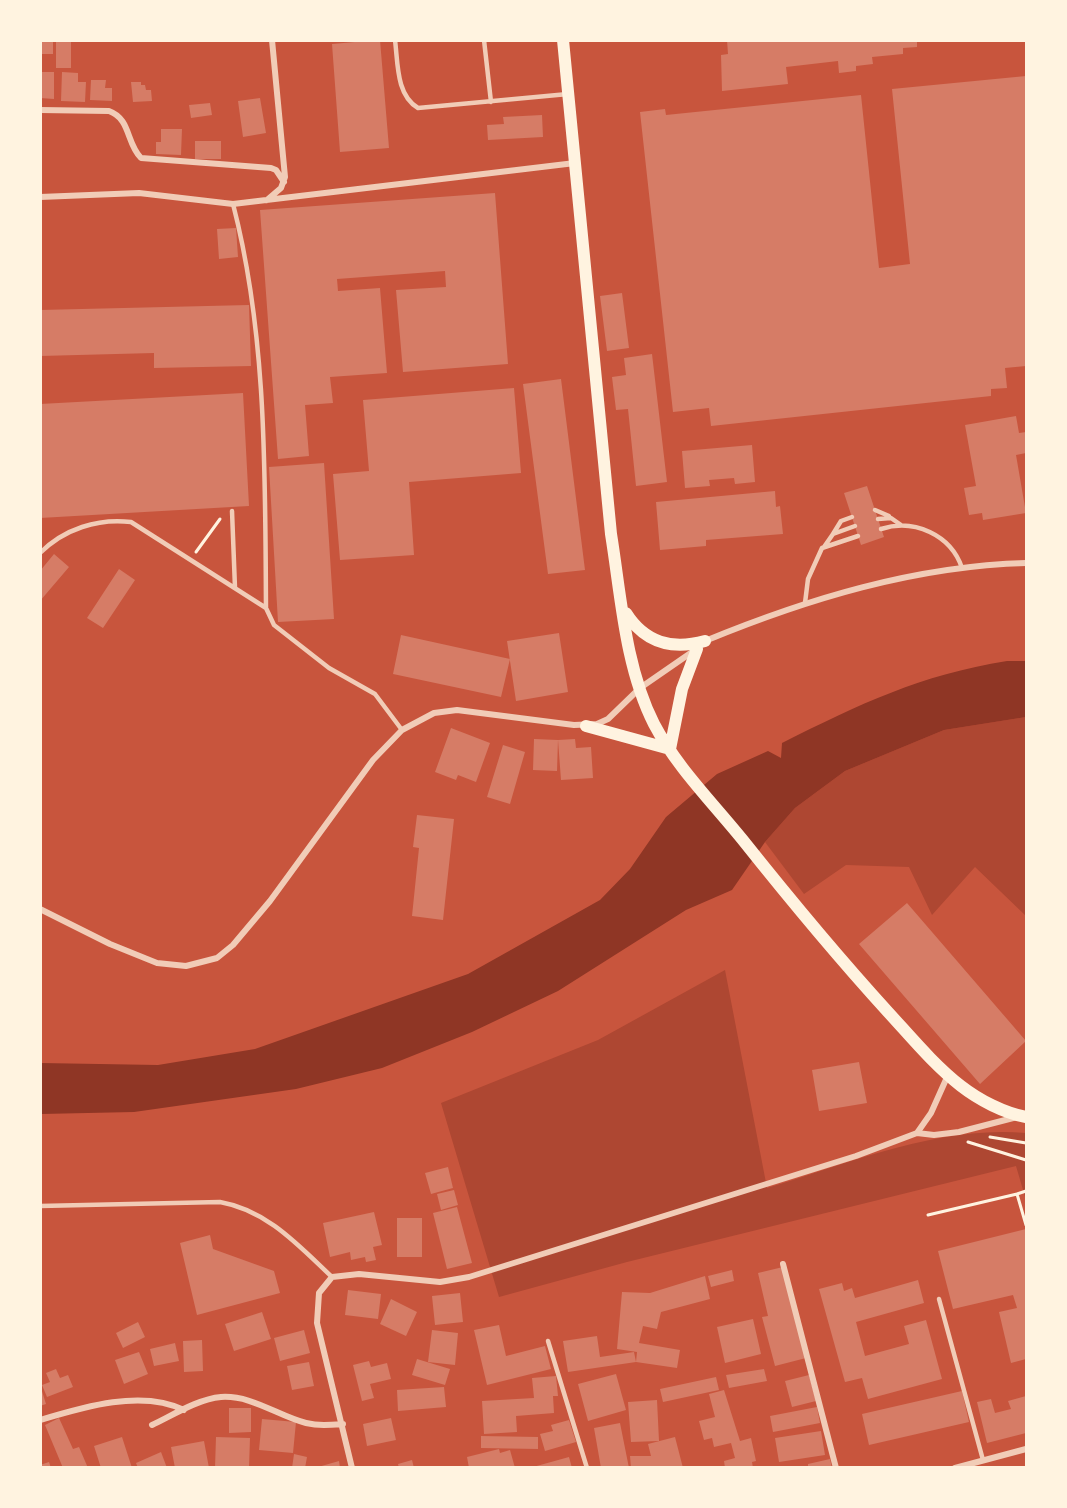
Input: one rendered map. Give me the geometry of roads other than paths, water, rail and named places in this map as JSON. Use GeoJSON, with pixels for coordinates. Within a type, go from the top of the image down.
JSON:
{"type":"FeatureCollection","features":[{"type":"Feature","properties":{"kind":"main road"},"geometry":{"type":"LineString","coordinates":[[563,40],[612,534],[623,610],[640,688],[655,724],[672,752],[807,921],[948,1075],[984,1101],[1024,1116]]}},
{"type":"Feature","properties":{"kind":"main road"},"geometry":{"type":"LineString","coordinates":[[623,610],[643,633],[660,643],[680,646],[701,645],[682,689],[672,752]]}},
{"type":"Feature","properties":{"kind":"main road"},"geometry":{"type":"LineString","coordinates":[[586,726],[672,752]]}},
{"type":"Feature","properties":{"kind":"street"},"geometry":{"type":"LineString","coordinates":[[263,201],[276,194],[284,182],[285,170],[272,40]]}},
{"type":"Feature","properties":{"kind":"street"},"geometry":{"type":"LineString","coordinates":[[40,110],[109,111],[117,114],[124,122],[136,153],[141,158],[271,168],[276,170],[284,182]]}},
{"type":"Feature","properties":{"kind":"street"},"geometry":{"type":"LineString","coordinates":[[40,197],[139,193],[233,204],[575,162]]}},
{"type":"Feature","properties":{"kind":"street"},"geometry":{"type":"LineString","coordinates":[[40,909],[128,952],[158,963],[186,966],[217,958],[233,945],[270,901],[373,760],[402,730],[434,713],[457,710],[586,726],[608,719],[640,688],[701,645],[774,612],[881,582],[962,568],[1026,563]]}},
{"type":"Feature","properties":{"kind":"street"},"geometry":{"type":"LineString","coordinates":[[917,1132],[931,1113],[948,1075]]}},
{"type":"Feature","properties":{"kind":"street"},"geometry":{"type":"LineString","coordinates":[[351,1467],[316,1313],[319,1293],[332,1277],[372,1275],[440,1282],[469,1277],[856,1156],[917,1132],[959,1132],[1024,1116]]}},
{"type":"Feature","properties":{"kind":"street"},"geometry":{"type":"LineString","coordinates":[[783,1264],[836,1467]]}},
{"type":"Feature","properties":{"kind":"street"},"geometry":{"type":"LineString","coordinates":[[152,1425],[215,1398],[233,1397],[305,1423],[323,1426],[343,1424]]}},
{"type":"Feature","properties":{"kind":"street"},"geometry":{"type":"LineString","coordinates":[[40,1420],[74,1410],[134,1401],[170,1403],[184,1410]]}},
{"type":"Feature","properties":{"kind":"street"},"geometry":{"type":"LineString","coordinates":[[955,1467],[1026,1449]]}},
{"type":"Feature","properties":{"kind":"lane"},"geometry":{"type":"LineString","coordinates":[[395,40],[403,90],[412,105],[423,109],[568,94]]}},
{"type":"Feature","properties":{"kind":"lane"},"geometry":{"type":"LineString","coordinates":[[484,40],[491,102]]}},
{"type":"Feature","properties":{"kind":"lane"},"geometry":{"type":"LineString","coordinates":[[233,204],[246,251],[263,406],[266,608],[274,625],[329,668],[375,694],[402,730]]}},
{"type":"Feature","properties":{"kind":"lane"},"geometry":{"type":"LineString","coordinates":[[875,510],[903,526]]}},
{"type":"Feature","properties":{"kind":"lane"},"geometry":{"type":"LineString","coordinates":[[232,511],[235,588]]}},
{"type":"Feature","properties":{"kind":"lane"},"geometry":{"type":"LineString","coordinates":[[805,603],[808,579],[822,548],[841,521],[852,517]]}},
{"type":"Feature","properties":{"kind":"lane"},"geometry":{"type":"LineString","coordinates":[[878,519],[891,518]]}},
{"type":"Feature","properties":{"kind":"lane"},"geometry":{"type":"LineString","coordinates":[[40,554],[67,533],[108,519],[130,522],[266,608]]}},
{"type":"Feature","properties":{"kind":"lane"},"geometry":{"type":"LineString","coordinates":[[882,529],[894,525],[926,530],[957,552],[962,568]]}},
{"type":"Feature","properties":{"kind":"lane"},"geometry":{"type":"LineString","coordinates":[[833,534],[855,526]]}},
{"type":"Feature","properties":{"kind":"lane"},"geometry":{"type":"LineString","coordinates":[[822,548],[858,536]]}},
{"type":"Feature","properties":{"kind":"lane"},"geometry":{"type":"LineString","coordinates":[[40,1206],[220,1203],[238,1205],[280,1229],[332,1277]]}},
{"type":"Feature","properties":{"kind":"lane"},"geometry":{"type":"LineString","coordinates":[[939,1299],[983,1461]]}},
{"type":"Feature","properties":{"kind":"lane"},"geometry":{"type":"LineString","coordinates":[[548,1341],[587,1467]]}}]}
